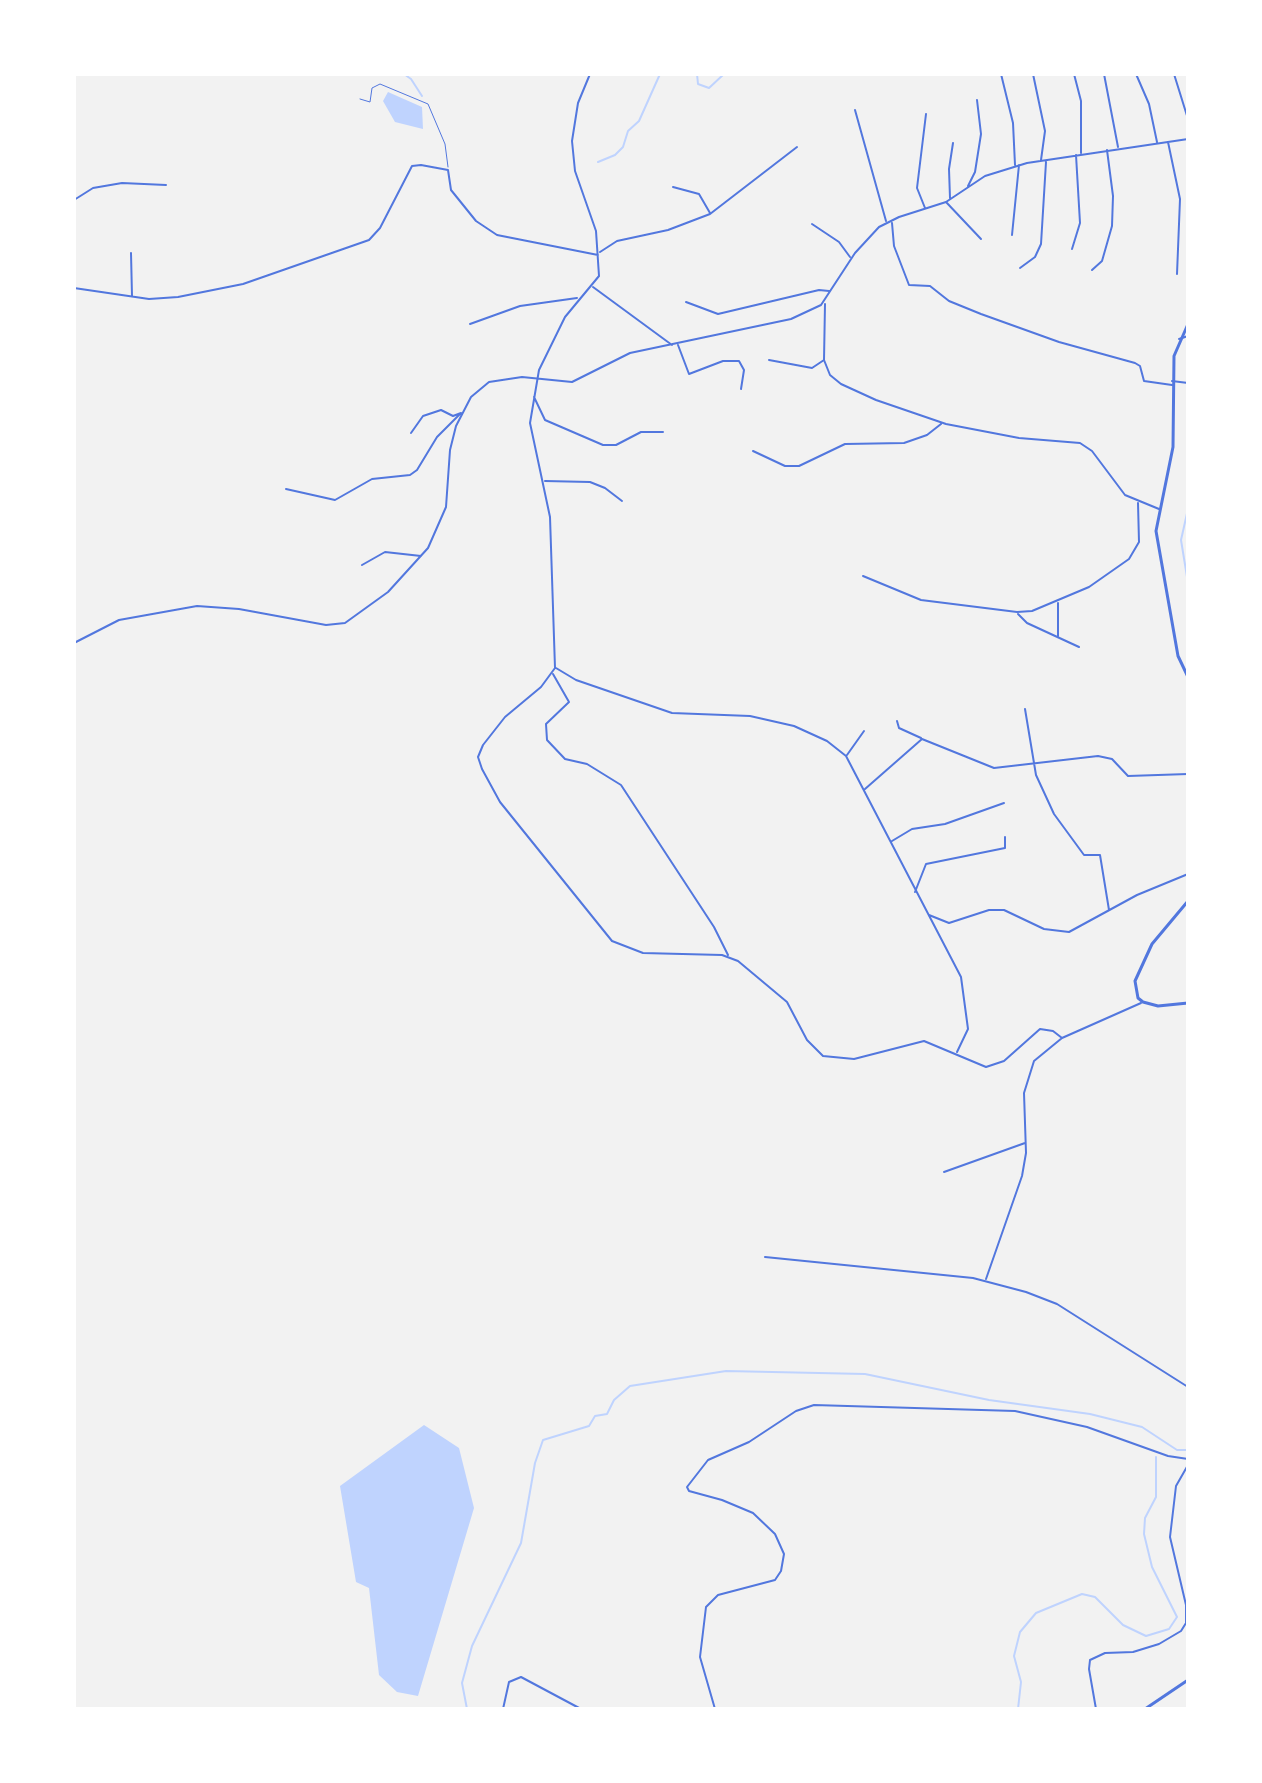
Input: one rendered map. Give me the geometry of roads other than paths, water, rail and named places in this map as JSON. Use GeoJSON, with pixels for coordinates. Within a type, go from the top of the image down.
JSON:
{"type":"FeatureCollection","features":[{"type":"Feature","properties":{"kind":"street"},"geometry":{"type":"LineString","coordinates":[[590,74],[578,103],[572,141],[575,171],[587,197],[599,254],[599,276],[565,317],[535,378],[530,434],[544,481],[550,517],[555,668],[541,687],[505,717],[480,751],[479,764],[500,802],[620,947],[643,953],[729,957]]}},
{"type":"Feature","properties":{"kind":"street"},"geometry":{"type":"LineString","coordinates":[[1001,74],[1013,123],[1017,166],[1012,235]]}},
{"type":"Feature","properties":{"kind":"street"},"geometry":{"type":"LineString","coordinates":[[1020,268],[1035,257],[1041,244],[1045,131],[1033,74]]}},
{"type":"Feature","properties":{"kind":"street"},"geometry":{"type":"LineString","coordinates":[[1074,74],[1081,101],[1081,154]]}},
{"type":"Feature","properties":{"kind":"street"},"geometry":{"type":"LineString","coordinates":[[1104,74],[1118,148]]}},
{"type":"Feature","properties":{"kind":"street"},"geometry":{"type":"LineString","coordinates":[[1136,74],[1149,104],[1158,144]]}},
{"type":"Feature","properties":{"kind":"street"},"geometry":{"type":"LineString","coordinates":[[1174,74],[1188,119]]}},
{"type":"Feature","properties":{"kind":"street"},"geometry":{"type":"LineString","coordinates":[[967,187],[975,172],[981,134],[977,100]]}},
{"type":"Feature","properties":{"kind":"street"},"geometry":{"type":"LineString","coordinates":[[855,110],[887,222]]}},
{"type":"Feature","properties":{"kind":"street"},"geometry":{"type":"LineString","coordinates":[[926,114],[917,188],[926,209]]}},
{"type":"Feature","properties":{"kind":"street"},"geometry":{"type":"LineString","coordinates":[[1160,509],[1138,503],[1119,490],[1092,451],[1080,443],[1019,438],[943,423],[876,400],[841,384],[830,375],[824,360],[825,301],[851,258],[887,222],[946,202],[985,176],[1017,166],[1081,154],[1188,139]]}},
{"type":"Feature","properties":{"kind":"street"},"geometry":{"type":"LineString","coordinates":[[1168,142],[1180,199],[1177,274]]}},
{"type":"Feature","properties":{"kind":"street"},"geometry":{"type":"LineString","coordinates":[[950,199],[949,169],[953,143]]}},
{"type":"Feature","properties":{"kind":"street"},"geometry":{"type":"LineString","coordinates":[[74,288],[132,297],[178,297],[243,284],[369,240],[380,228],[412,166],[448,170],[451,190],[486,230],[511,241],[599,254],[617,241],[668,230],[710,214],[797,147]]}},
{"type":"Feature","properties":{"kind":"street"},"geometry":{"type":"LineString","coordinates":[[1092,270],[1102,261],[1112,226],[1113,196],[1107,150]]}},
{"type":"Feature","properties":{"kind":"street"},"geometry":{"type":"LineString","coordinates":[[1072,249],[1080,223],[1076,155]]}},
{"type":"Feature","properties":{"kind":"street"},"geometry":{"type":"LineString","coordinates":[[74,200],[93,188],[122,183],[166,185]]}},
{"type":"Feature","properties":{"kind":"street"},"geometry":{"type":"LineString","coordinates":[[673,187],[699,194],[710,214]]}},
{"type":"Feature","properties":{"kind":"street"},"geometry":{"type":"LineString","coordinates":[[946,202],[981,239]]}},
{"type":"Feature","properties":{"kind":"street"},"geometry":{"type":"LineString","coordinates":[[891,220],[894,246],[909,285],[930,286],[949,301],[972,310],[1059,342],[1138,364],[1144,381],[1188,383]]}},
{"type":"Feature","properties":{"kind":"street"},"geometry":{"type":"LineString","coordinates":[[812,224],[839,242],[851,258]]}},
{"type":"Feature","properties":{"kind":"street"},"geometry":{"type":"LineString","coordinates":[[131,253],[132,297]]}},
{"type":"Feature","properties":{"kind":"street"},"geometry":{"type":"LineString","coordinates":[[592,286],[673,346]]}},
{"type":"Feature","properties":{"kind":"street"},"geometry":{"type":"LineString","coordinates":[[686,302],[718,314],[819,290],[830,291]]}},
{"type":"Feature","properties":{"kind":"street"},"geometry":{"type":"LineString","coordinates":[[470,324],[520,306],[580,298]]}},
{"type":"Feature","properties":{"kind":"street"},"geometry":{"type":"LineString","coordinates":[[286,489],[335,500],[372,479],[410,475],[417,470],[437,437],[461,413],[471,397],[489,382],[510,377],[572,382],[591,375],[621,356],[775,324],[812,311],[825,301]]}},
{"type":"Feature","properties":{"kind":"street"},"geometry":{"type":"LineString","coordinates":[[1188,324],[1179,339],[1172,383],[1173,447],[1156,539],[1182,667],[1188,677]]}},
{"type":"Feature","properties":{"kind":"street"},"geometry":{"type":"LineString","coordinates":[[1179,339],[1188,336]]}},
{"type":"Feature","properties":{"kind":"street"},"geometry":{"type":"LineString","coordinates":[[678,344],[689,374],[723,361],[739,361],[744,370],[741,389]]}},
{"type":"Feature","properties":{"kind":"street"},"geometry":{"type":"LineString","coordinates":[[769,360],[812,368],[824,360]]}},
{"type":"Feature","properties":{"kind":"street"},"geometry":{"type":"LineString","coordinates":[[533,396],[545,420],[603,445],[616,445],[641,432],[663,432]]}},
{"type":"Feature","properties":{"kind":"street"},"geometry":{"type":"LineString","coordinates":[[411,433],[423,416],[441,410],[453,416],[461,413]]}},
{"type":"Feature","properties":{"kind":"street"},"geometry":{"type":"LineString","coordinates":[[74,643],[119,620],[197,606],[239,609],[337,625],[355,617],[388,592],[422,557],[443,517],[450,450],[461,413]]}},
{"type":"Feature","properties":{"kind":"street"},"geometry":{"type":"LineString","coordinates":[[753,451],[785,466],[799,466],[853,442],[896,444],[914,441],[943,423]]}},
{"type":"Feature","properties":{"kind":"street"},"geometry":{"type":"LineString","coordinates":[[544,481],[590,482],[605,488],[622,501]]}},
{"type":"Feature","properties":{"kind":"street"},"geometry":{"type":"LineString","coordinates":[[863,576],[921,600],[1017,612],[1058,602],[1111,574],[1129,559],[1139,542],[1138,503]]}},
{"type":"Feature","properties":{"kind":"street"},"geometry":{"type":"LineString","coordinates":[[362,565],[385,552],[422,557]]}},
{"type":"Feature","properties":{"kind":"street"},"geometry":{"type":"LineString","coordinates":[[1058,602],[1058,638]]}},
{"type":"Feature","properties":{"kind":"street"},"geometry":{"type":"LineString","coordinates":[[1017,612],[1024,621],[1079,647]]}},
{"type":"Feature","properties":{"kind":"street"},"geometry":{"type":"LineString","coordinates":[[1182,667],[1188,664]]}},
{"type":"Feature","properties":{"kind":"street"},"geometry":{"type":"LineString","coordinates":[[555,668],[576,680],[672,713],[750,716],[794,726],[827,741],[846,756],[962,983],[968,1029],[956,1054]]}},
{"type":"Feature","properties":{"kind":"street"},"geometry":{"type":"LineString","coordinates":[[552,672],[569,702],[546,724],[547,740],[565,759],[587,764],[621,785],[714,927],[729,957],[778,992],[807,1040],[823,1056],[854,1059],[924,1041],[978,1066],[995,1066],[1040,1029],[1053,1031],[1062,1038]]}},
{"type":"Feature","properties":{"kind":"street"},"geometry":{"type":"LineString","coordinates":[[1025,709],[1034,765],[1060,823],[1086,857],[1100,855],[1110,911]]}},
{"type":"Feature","properties":{"kind":"street"},"geometry":{"type":"LineString","coordinates":[[897,721],[899,728],[988,767],[1034,765],[1098,756],[1112,759],[1128,776],[1188,774]]}},
{"type":"Feature","properties":{"kind":"street"},"geometry":{"type":"LineString","coordinates":[[846,756],[864,731]]}},
{"type":"Feature","properties":{"kind":"street"},"geometry":{"type":"LineString","coordinates":[[865,789],[922,739]]}},
{"type":"Feature","properties":{"kind":"street"},"geometry":{"type":"LineString","coordinates":[[891,841],[912,829],[945,824],[1004,803]]}},
{"type":"Feature","properties":{"kind":"street"},"geometry":{"type":"LineString","coordinates":[[915,892],[926,864],[1005,848],[1005,837]]}},
{"type":"Feature","properties":{"kind":"street"},"geometry":{"type":"LineString","coordinates":[[928,915],[949,923],[989,910],[1004,910],[1061,932],[1079,929],[1188,874]]}},
{"type":"Feature","properties":{"kind":"street"},"geometry":{"type":"LineString","coordinates":[[1143,1002],[1135,991],[1137,971],[1163,928],[1188,901]]}},
{"type":"Feature","properties":{"kind":"street"},"geometry":{"type":"LineString","coordinates":[[986,1280],[1019,1187],[1029,1074],[1041,1052],[1062,1038],[1143,1002],[1158,1006],[1188,1003]]}},
{"type":"Feature","properties":{"kind":"street"},"geometry":{"type":"LineString","coordinates":[[944,1172],[1025,1143]]}},
{"type":"Feature","properties":{"kind":"street"},"geometry":{"type":"LineString","coordinates":[[765,1257],[986,1280],[1057,1304],[1188,1387]]}},
{"type":"Feature","properties":{"kind":"street"},"geometry":{"type":"LineString","coordinates":[[715,1709],[700,1657],[706,1607],[718,1595],[775,1580],[781,1571],[784,1554],[775,1534],[753,1513],[689,1491],[689,1483],[708,1460],[744,1445],[796,1411],[814,1405],[1015,1411],[1087,1427],[1168,1456],[1188,1459]]}},
{"type":"Feature","properties":{"kind":"street"},"geometry":{"type":"LineString","coordinates":[[1096,1709],[1090,1660],[1105,1653],[1133,1652],[1159,1644],[1181,1631],[1186,1623],[1186,1605],[1170,1537],[1176,1486],[1188,1465]]}},
{"type":"Feature","properties":{"kind":"street"},"geometry":{"type":"LineString","coordinates":[[503,1709],[506,1687],[512,1679],[521,1677],[581,1709]]}},
{"type":"Feature","properties":{"kind":"street"},"geometry":{"type":"LineString","coordinates":[[1145,1709],[1188,1680]]}},
{"type":"Feature","properties":{"kind":"lane"},"geometry":{"type":"LineString","coordinates":[[360,99],[370,102],[372,88],[380,84],[428,104],[445,144],[448,170]]}},
{"type":"Feature","properties":{"kind":"water"},"geometry":{"type":"Polygon","coordinates":[[[388,92],[422,107],[423,129],[395,122],[383,101],[388,92]]]}},
{"type":"Feature","properties":{"kind":"water"},"geometry":{"type":"Polygon","coordinates":[[[424,1425],[459,1448],[474,1508],[418,1696],[397,1692],[379,1675],[369,1588],[356,1582],[340,1486],[424,1425]]]}},
{"type":"Feature","properties":{"kind":"waterway"},"geometry":{"type":"LineString","coordinates":[[404,74],[422,96]]}},
{"type":"Feature","properties":{"kind":"waterway"},"geometry":{"type":"LineString","coordinates":[[598,162],[615,155],[623,147],[628,131],[639,121],[660,74]]}},
{"type":"Feature","properties":{"kind":"waterway"},"geometry":{"type":"LineString","coordinates":[[697,74],[698,84],[709,88],[724,74]]}},
{"type":"Feature","properties":{"kind":"waterway"},"geometry":{"type":"LineString","coordinates":[[1188,509],[1181,540],[1188,583]]}},
{"type":"Feature","properties":{"kind":"waterway"},"geometry":{"type":"LineString","coordinates":[[467,1709],[462,1683],[472,1646],[521,1543],[535,1463],[543,1440],[589,1426],[595,1416],[607,1414],[614,1400],[630,1386],[726,1371],[865,1374],[989,1400],[1090,1414],[1142,1427],[1177,1450],[1188,1450]]}},
{"type":"Feature","properties":{"kind":"waterway"},"geometry":{"type":"LineString","coordinates":[[1018,1709],[1021,1682],[1014,1656],[1020,1632],[1036,1613],[1082,1594],[1095,1597],[1123,1625],[1146,1636],[1169,1629],[1177,1617],[1152,1567],[1144,1534],[1145,1518],[1156,1497],[1156,1457]]}}]}
